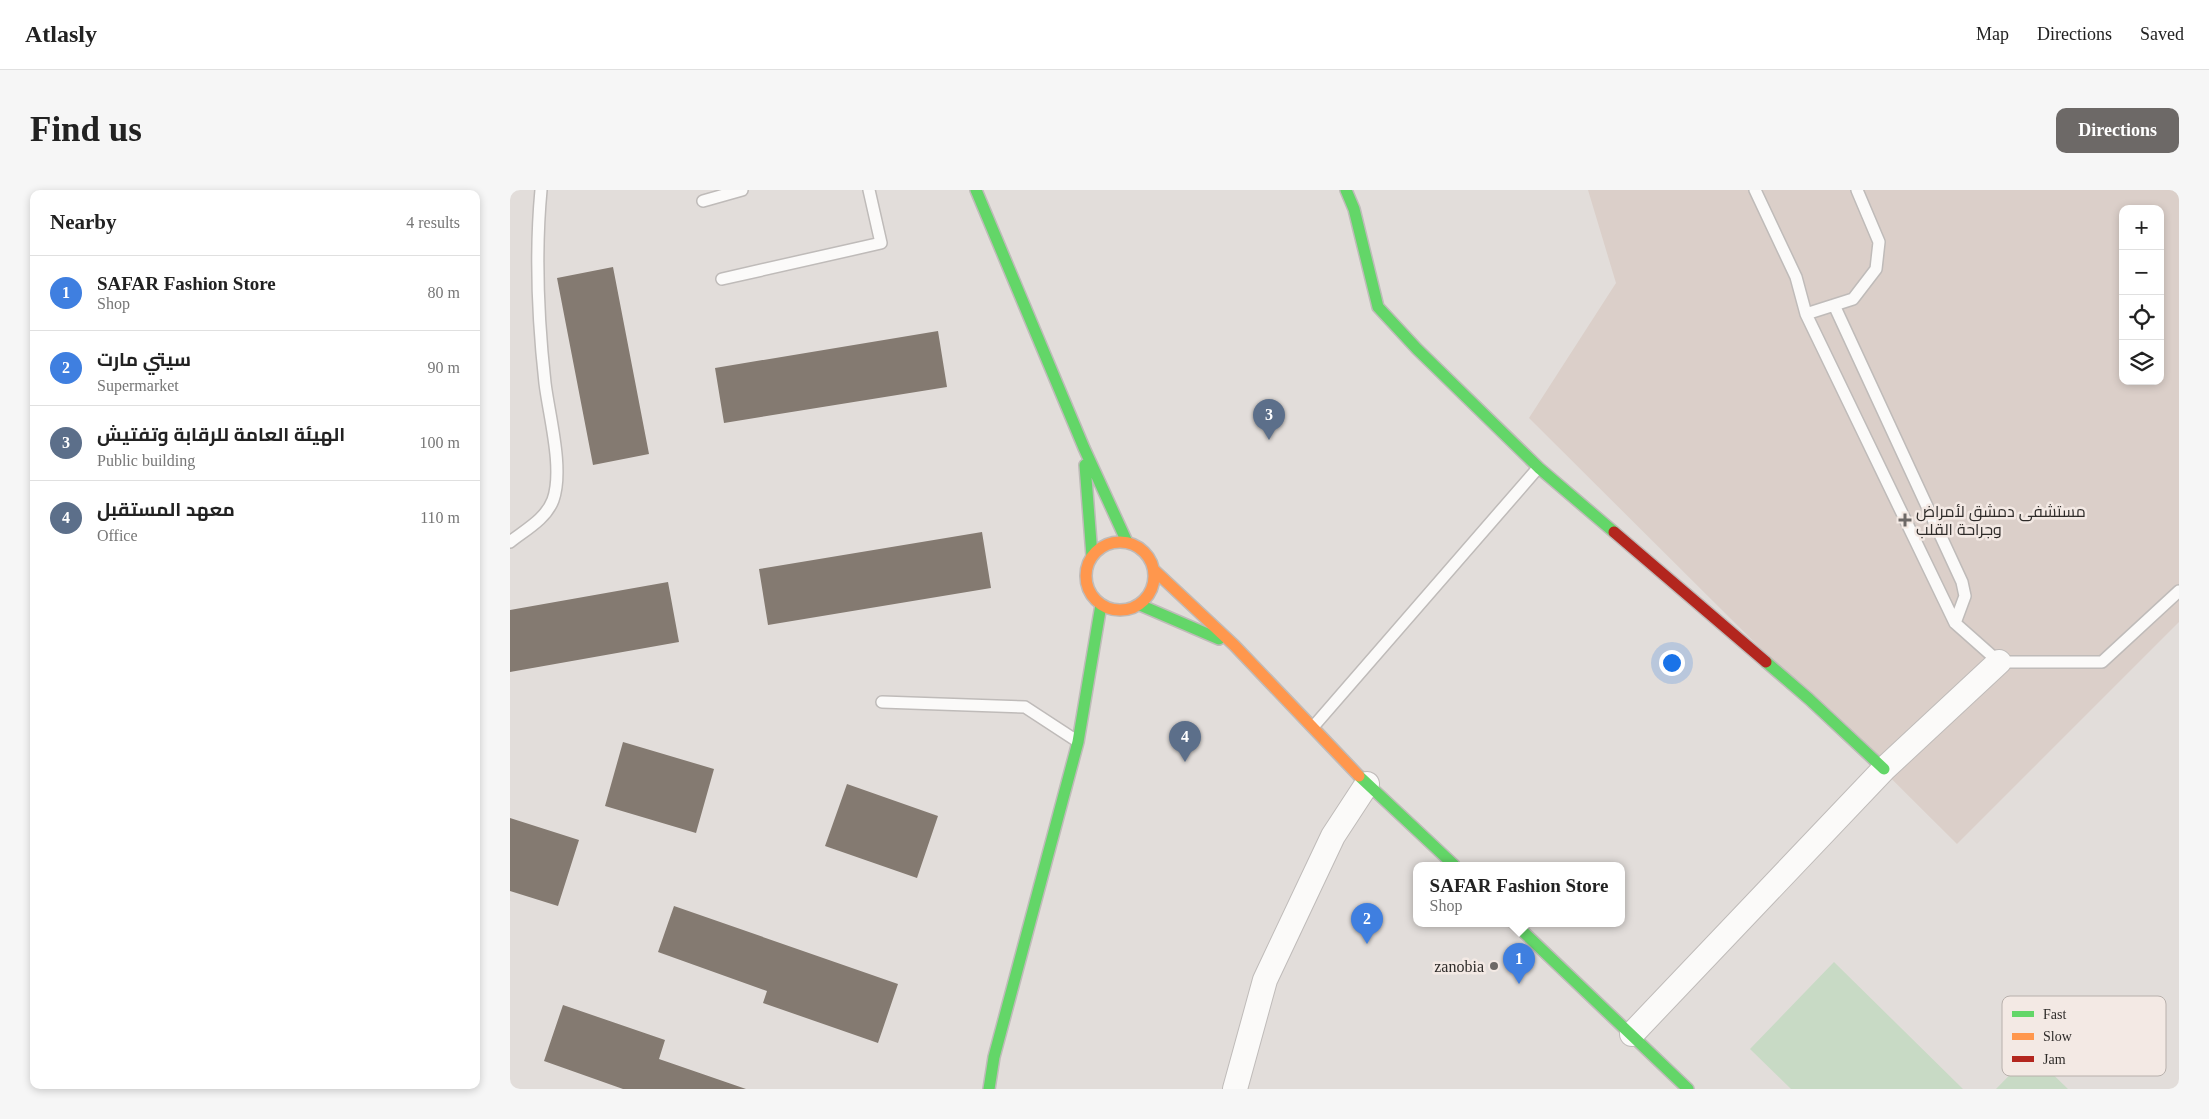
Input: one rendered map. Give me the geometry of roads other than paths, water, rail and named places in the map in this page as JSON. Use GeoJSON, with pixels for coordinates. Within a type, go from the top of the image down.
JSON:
{"type":"FeatureCollection","features":[{"type":"Feature","properties":{"kind":"street"},"geometry":{"type":"LineString","coordinates":[[976,190],[1084,448],[1127,542]]}},
{"type":"Feature","properties":{"kind":"street"},"geometry":{"type":"LineString","coordinates":[[1346,190],[1354,209],[1378,307],[1417,349],[1539,468],[1808,699],[1884,769]]}},
{"type":"Feature","properties":{"kind":"street"},"geometry":{"type":"LineString","coordinates":[[1084,448],[1092,556]]}},
{"type":"Feature","properties":{"kind":"street"},"geometry":{"type":"LineString","coordinates":[[1114,542],[1127,542],[1140,547],[1149,557],[1154,570],[1154,583],[1149,595],[1140,605],[1127,610],[1114,610],[1101,605],[1092,595],[1086,583],[1086,569],[1092,556],[1102,547],[1114,542]]}},
{"type":"Feature","properties":{"kind":"street"},"geometry":{"type":"LineString","coordinates":[[1154,570],[1234,646],[1368,784],[1451,862]]}},
{"type":"Feature","properties":{"kind":"street"},"geometry":{"type":"LineString","coordinates":[[982,1089],[994,1057],[1078,742],[1101,605]]}},
{"type":"Feature","properties":{"kind":"street"},"geometry":{"type":"LineString","coordinates":[[1140,605],[1234,646]]}},
{"type":"Feature","properties":{"kind":"street"},"geometry":{"type":"LineString","coordinates":[[1632,1034],[1884,769],[1998,662]]}},
{"type":"Feature","properties":{"kind":"street"},"geometry":{"type":"LineString","coordinates":[[1235,1089],[1265,980],[1333,836],[1368,784]]}},
{"type":"Feature","properties":{"kind":"street"},"geometry":{"type":"LineString","coordinates":[[1518,927],[1688,1089]]}},
{"type":"Feature","properties":{"kind":"street"},"geometry":{"type":"LineString","coordinates":[[989,1089],[994,1057]]}},
{"type":"Feature","properties":{"kind":"lane"},"geometry":{"type":"LineString","coordinates":[[510,542],[544,515],[552,502],[557,486],[557,470],[545,383],[539,299],[541,190]]}},
{"type":"Feature","properties":{"kind":"lane"},"geometry":{"type":"LineString","coordinates":[[703,201],[742,190]]}},
{"type":"Feature","properties":{"kind":"lane"},"geometry":{"type":"LineString","coordinates":[[722,279],[881,243],[869,190]]}},
{"type":"Feature","properties":{"kind":"lane"},"geometry":{"type":"LineString","coordinates":[[1755,190],[1796,277],[1806,314],[1955,623],[1998,662],[2102,662],[2179,591]]}},
{"type":"Feature","properties":{"kind":"lane"},"geometry":{"type":"LineString","coordinates":[[1806,314],[1853,299],[1876,269],[1879,242],[1856,190]]}},
{"type":"Feature","properties":{"kind":"lane"},"geometry":{"type":"LineString","coordinates":[[1834,305],[1962,582],[1965,596],[1955,623]]}},
{"type":"Feature","properties":{"kind":"lane"},"geometry":{"type":"LineString","coordinates":[[1313,727],[1539,468]]}},
{"type":"Feature","properties":{"kind":"lane"},"geometry":{"type":"LineString","coordinates":[[882,702],[1024,707],[1078,742]]}},
{"type":"Feature","properties":{"kind":"place","name":"الهيئة العامة للرقابة وتفتيش"},"geometry":{"type":"Point","coordinates":[1269,440]}},
{"type":"Feature","properties":{"kind":"place","name":"مستشفى دمشق لأمراض وجراحة القلب"},"geometry":{"type":"Point","coordinates":[1905,520]}},
{"type":"Feature","properties":{"kind":"place","name":"معهد المستقبل"},"geometry":{"type":"Point","coordinates":[1185,762]}},
{"type":"Feature","properties":{"kind":"place","name":"سيتي مارت"},"geometry":{"type":"Point","coordinates":[1367,944]}},
{"type":"Feature","properties":{"kind":"place","name":"zanobia"},"geometry":{"type":"Point","coordinates":[1494,966]}},
{"type":"Feature","properties":{"kind":"place","name":"SAFAR Fashion Store"},"geometry":{"type":"Point","coordinates":[1519,984]}}]}
